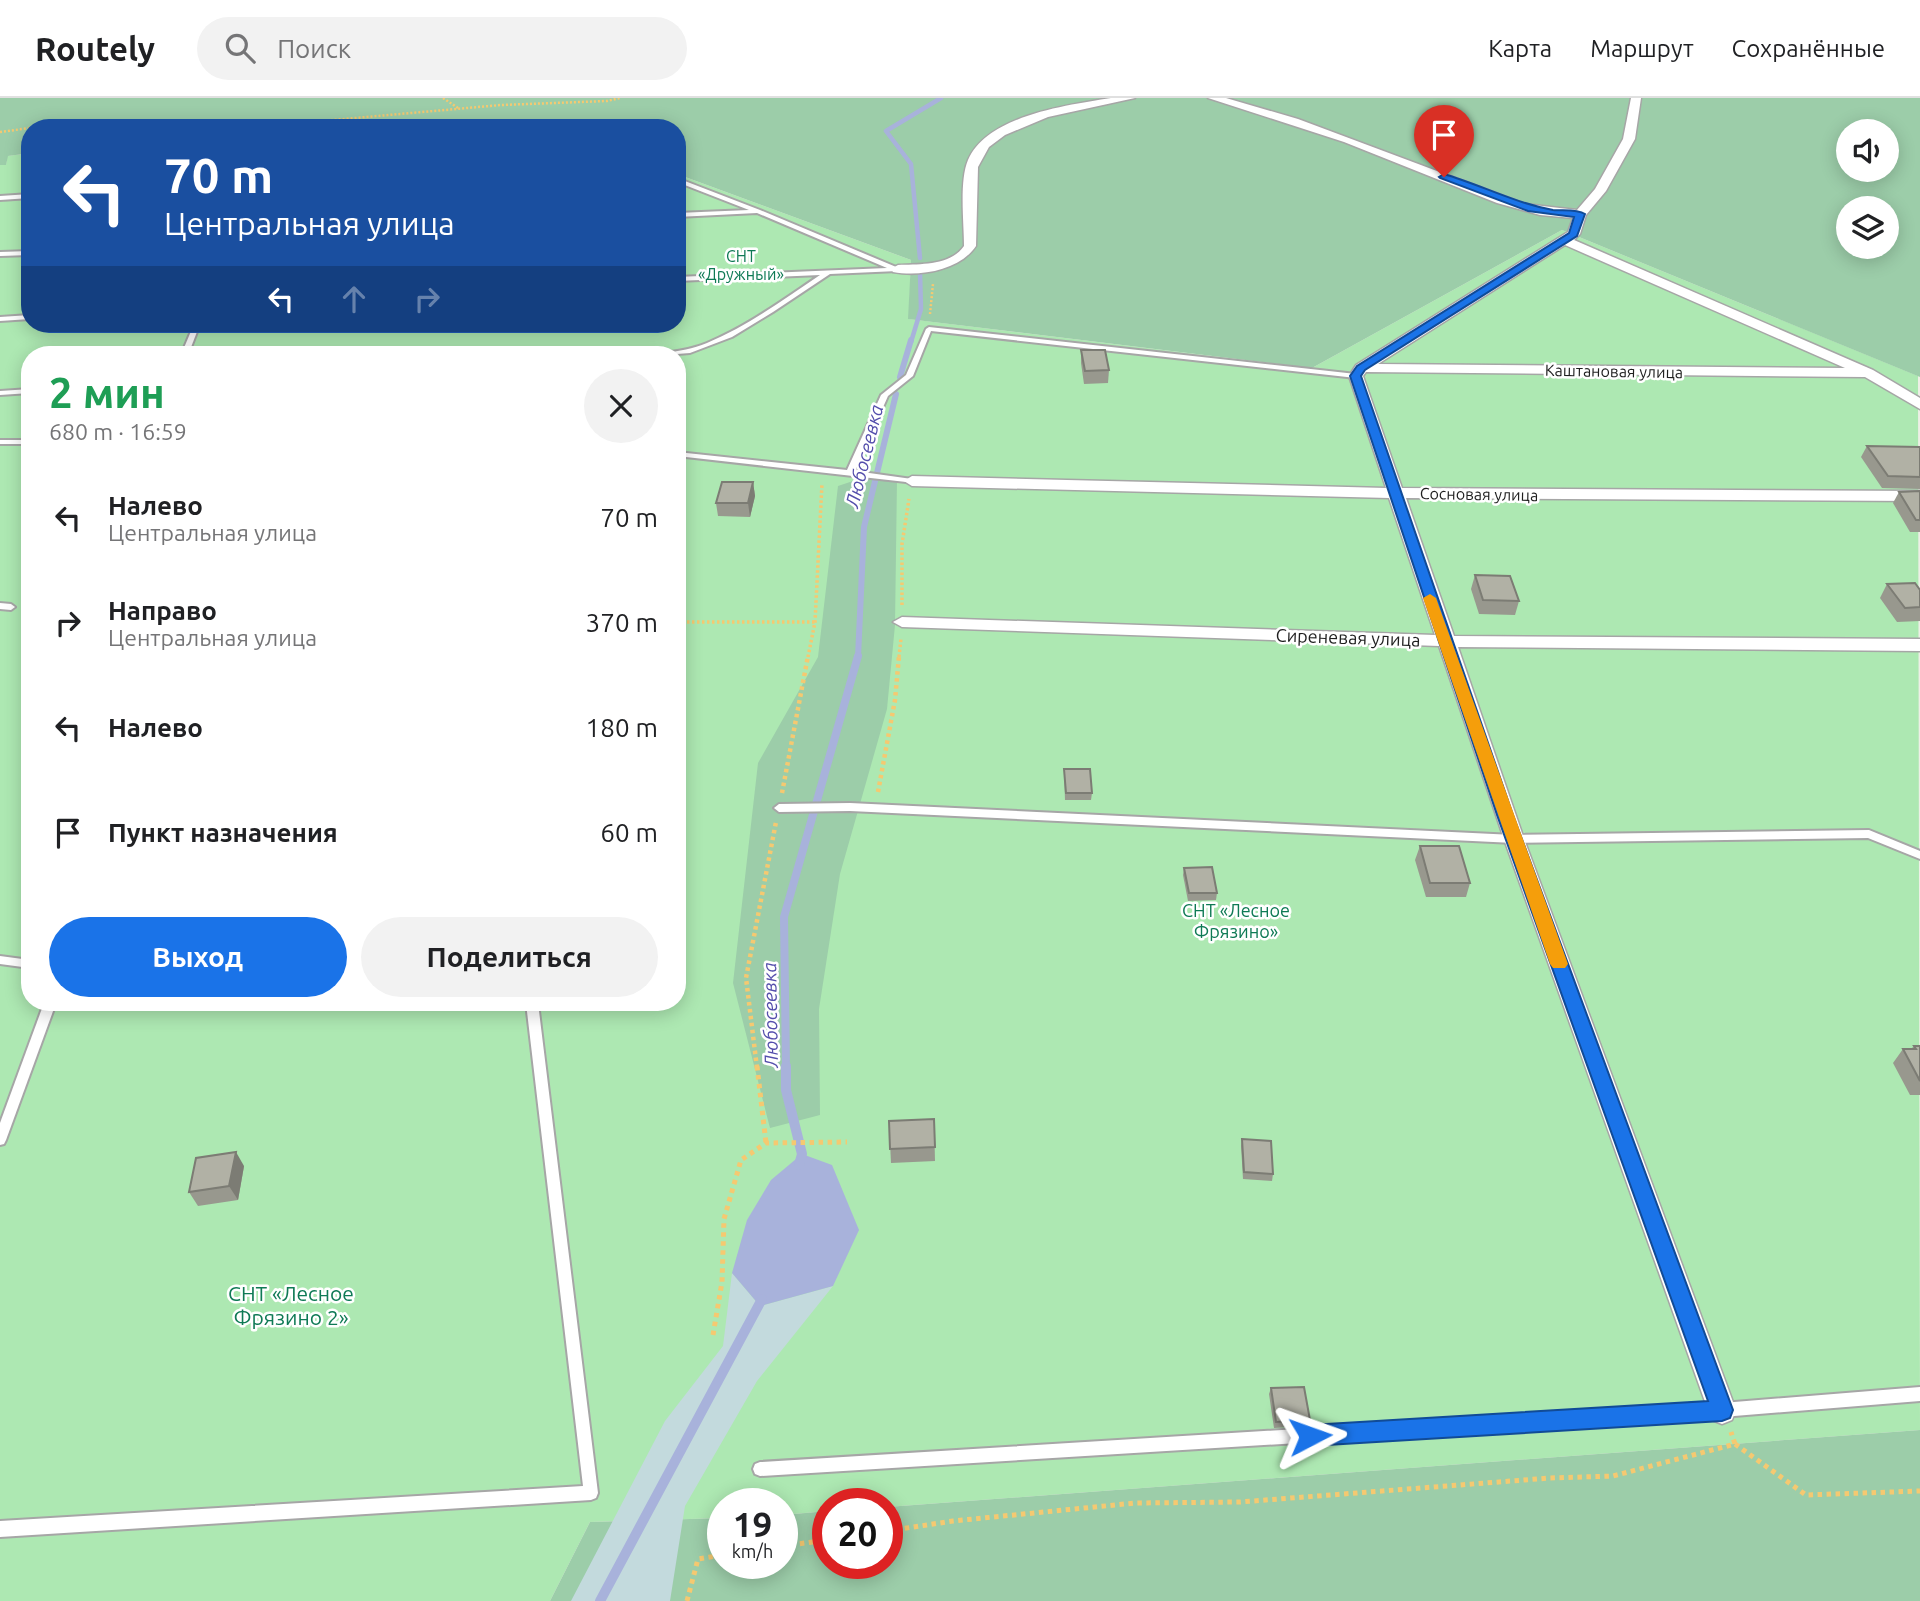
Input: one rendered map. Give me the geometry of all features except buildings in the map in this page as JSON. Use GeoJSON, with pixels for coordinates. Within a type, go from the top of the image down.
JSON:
{"type":"FeatureCollection","features":[{"type":"Feature","properties":{"kind":"street"},"geometry":{"type":"LineString","coordinates":[[898,269],[935,265],[957,260],[967,254],[970,246],[973,163],[987,145],[1044,113],[1130,98]]}},
{"type":"Feature","properties":{"kind":"street"},"geometry":{"type":"LineString","coordinates":[[1213,98],[1370,148],[1517,205],[1546,213],[1580,214]]}},
{"type":"Feature","properties":{"kind":"street"},"geometry":{"type":"LineString","coordinates":[[1636,98],[1629,139],[1600,191],[1580,214],[1570,238],[1358,372],[1394,493],[1444,641],[1722,1410]]}},
{"type":"Feature","properties":{"kind":"street"},"geometry":{"type":"LineString","coordinates":[[1570,238],[1868,373],[1920,404]]}},
{"type":"Feature","properties":{"kind":"street","name":"Каштановая улица"},"geometry":{"type":"LineString","coordinates":[[1358,372],[1868,373]]}},
{"type":"Feature","properties":{"kind":"street","name":"Сосновая улица"},"geometry":{"type":"LineString","coordinates":[[912,481],[1394,493],[1920,496]]}},
{"type":"Feature","properties":{"kind":"street","name":"Сиреневая улица"},"geometry":{"type":"LineString","coordinates":[[902,622],[1444,641],[1920,645]]}},
{"type":"Feature","properties":{"kind":"lane"},"geometry":{"type":"LineString","coordinates":[[686,183],[898,269]]}},
{"type":"Feature","properties":{"kind":"lane"},"geometry":{"type":"LineString","coordinates":[[0,198],[21,197]]}},
{"type":"Feature","properties":{"kind":"lane"},"geometry":{"type":"LineString","coordinates":[[686,215],[758,211]]}},
{"type":"Feature","properties":{"kind":"lane"},"geometry":{"type":"LineString","coordinates":[[0,254],[21,253]]}},
{"type":"Feature","properties":{"kind":"lane"},"geometry":{"type":"LineString","coordinates":[[686,279],[898,269]]}},
{"type":"Feature","properties":{"kind":"lane"},"geometry":{"type":"LineString","coordinates":[[686,353],[725,338],[829,272]]}},
{"type":"Feature","properties":{"kind":"lane"},"geometry":{"type":"LineString","coordinates":[[0,319],[21,318]]}},
{"type":"Feature","properties":{"kind":"lane"},"geometry":{"type":"LineString","coordinates":[[850,472],[885,395],[909,376],[929,329],[1358,372]]}},
{"type":"Feature","properties":{"kind":"lane"},"geometry":{"type":"LineString","coordinates":[[0,393],[21,392]]}},
{"type":"Feature","properties":{"kind":"lane"},"geometry":{"type":"LineString","coordinates":[[0,442],[21,442]]}},
{"type":"Feature","properties":{"kind":"lane"},"geometry":{"type":"LineString","coordinates":[[686,455],[912,481]]}},
{"type":"Feature","properties":{"kind":"lane"},"geometry":{"type":"LineString","coordinates":[[0,606],[11,607]]}},
{"type":"Feature","properties":{"kind":"lane"},"geometry":{"type":"LineString","coordinates":[[779,808],[875,808],[1514,839],[1869,834],[1920,855]]}},
{"type":"Feature","properties":{"kind":"lane"},"geometry":{"type":"LineString","coordinates":[[0,960],[21,963]]}},
{"type":"Feature","properties":{"kind":"lane"},"geometry":{"type":"LineString","coordinates":[[0,1140],[47,1011]]}},
{"type":"Feature","properties":{"kind":"lane"},"geometry":{"type":"LineString","coordinates":[[0,1529],[591,1493],[533,1011]]}},
{"type":"Feature","properties":{"kind":"lane"},"geometry":{"type":"LineString","coordinates":[[760,1469],[1722,1410],[1920,1394]]}},
{"type":"Feature","properties":{"kind":"path"},"geometry":{"type":"LineString","coordinates":[[443,98],[459,109]]}},
{"type":"Feature","properties":{"kind":"path"},"geometry":{"type":"LineString","coordinates":[[350,119],[620,98]]}},
{"type":"Feature","properties":{"kind":"path"},"geometry":{"type":"LineString","coordinates":[[0,132],[21,129]]}},
{"type":"Feature","properties":{"kind":"path"},"geometry":{"type":"LineString","coordinates":[[929,329],[935,265]]}},
{"type":"Feature","properties":{"kind":"path"},"geometry":{"type":"LineString","coordinates":[[875,808],[895,700],[902,622],[902,544],[912,481]]}},
{"type":"Feature","properties":{"kind":"path"},"geometry":{"type":"LineString","coordinates":[[686,622],[815,622]]}},
{"type":"Feature","properties":{"kind":"path"},"geometry":{"type":"LineString","coordinates":[[713,1335],[722,1282],[724,1219],[741,1160],[766,1143],[847,1142]]}},
{"type":"Feature","properties":{"kind":"path"},"geometry":{"type":"LineString","coordinates":[[1722,1410],[1735,1444],[1806,1495],[1920,1491]]}},
{"type":"Feature","properties":{"kind":"path"},"geometry":{"type":"LineString","coordinates":[[903,1529],[1135,1503],[1240,1502],[1550,1478],[1613,1476],[1735,1444]]}},
{"type":"Feature","properties":{"kind":"path"},"geometry":{"type":"LineString","coordinates":[[687,1601],[698,1559],[707,1558]]}},
{"type":"Feature","properties":{"kind":"green space"},"geometry":{"type":"Polygon","coordinates":[[[0,98],[1920,98],[1920,377],[1562,230],[1312,368],[908,319],[911,260],[686,177],[686,119],[21,119],[21,154],[8,156],[6,165],[0,165],[0,98]]]}},
{"type":"Feature","properties":{"kind":"green space","name":"СНТ «Лесное Фрязино»"},"geometry":{"type":"Polygon","coordinates":[[[21,154],[21,333],[686,333],[686,177],[911,260],[909,319],[1312,368],[1562,230],[1918,376],[1920,1430],[903,1506],[903,1488],[812,1488],[812,1512],[798,1514],[798,1488],[707,1488],[707,1518],[590,1522],[550,1601],[0,1601],[0,165],[6,165],[7,156],[21,154]]]}},
{"type":"Feature","properties":{"kind":"green space"},"geometry":{"type":"Polygon","coordinates":[[[865,477],[897,480],[895,625],[887,709],[840,874],[819,1009],[820,1115],[770,1128],[733,983],[758,763],[818,657],[838,486],[865,477]]]}},
{"type":"Feature","properties":{"kind":"green space"},"geometry":{"type":"Polygon","coordinates":[[[1920,1430],[1920,1601],[550,1601],[590,1522],[707,1518],[707,1579],[798,1579],[798,1514],[812,1512],[812,1579],[903,1579],[903,1506],[1920,1430]]]}},
{"type":"Feature","properties":{"kind":"shaded area"},"geometry":{"type":"Polygon","coordinates":[[[732,1273],[760,1306],[833,1286],[757,1381],[685,1506],[670,1601],[571,1601],[665,1421],[723,1346],[732,1273]]]}},
{"type":"Feature","properties":{"kind":"water"},"geometry":{"type":"Polygon","coordinates":[[[802,1154],[832,1165],[859,1230],[833,1286],[760,1306],[732,1273],[747,1220],[771,1180],[802,1154]]]}},
{"type":"Feature","properties":{"kind":"waterway","name":"Любосеевка"},"geometry":{"type":"LineString","coordinates":[[920,258],[911,164],[886,131],[941,98]]}},
{"type":"Feature","properties":{"kind":"waterway","name":"Любосеевка"},"geometry":{"type":"LineString","coordinates":[[911,342],[921,309],[920,273]]}},
{"type":"Feature","properties":{"kind":"waterway","name":"Любосеевка"},"geometry":{"type":"LineString","coordinates":[[900,377],[911,340]]}},
{"type":"Feature","properties":{"kind":"waterway","name":"Любосеевка"},"geometry":{"type":"LineString","coordinates":[[858,657],[864,527],[896,394]]}},
{"type":"Feature","properties":{"kind":"waterway","name":"Любосеевка"},"geometry":{"type":"LineString","coordinates":[[786,1068],[784,917],[858,656]]}},
{"type":"Feature","properties":{"kind":"waterway","name":"Любосеевка"},"geometry":{"type":"LineString","coordinates":[[786,1068],[786,1090],[802,1154],[799,1165]]}},
{"type":"Feature","properties":{"kind":"waterway","name":"Любосеевка"},"geometry":{"type":"LineString","coordinates":[[600,1601],[762,1299]]}},
{"type":"Feature","properties":{"kind":"slow traffic"},"geometry":{"type":"LineString","coordinates":[[1430,598],[1559,964]]}},
{"type":"Feature","properties":{"kind":"route"},"geometry":{"type":"LineString","coordinates":[[1310,1436],[1722,1410],[1505,815],[1356,376],[1361,368],[1574,234],[1580,214],[1546,213],[1517,205],[1444,177]]}},
{"type":"Feature","properties":{"kind":"park label","name":"СНТ «Дружный»"},"geometry":{"type":"Point","coordinates":[741,265]}},
{"type":"Feature","properties":{"kind":"park label","name":"СНТ «Лесное Фрязино 2»"},"geometry":{"type":"Point","coordinates":[291,1306]}}]}
